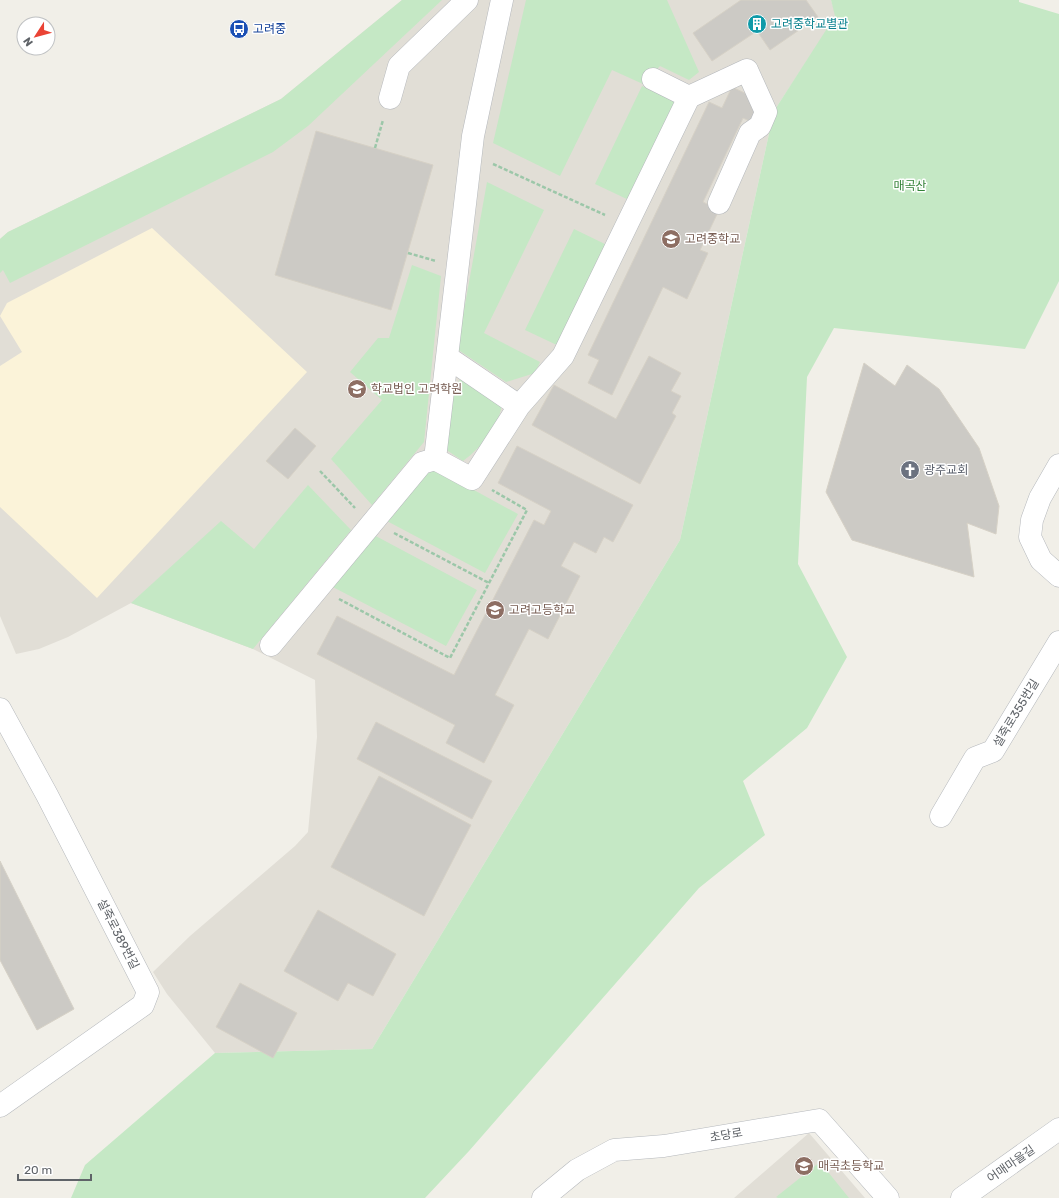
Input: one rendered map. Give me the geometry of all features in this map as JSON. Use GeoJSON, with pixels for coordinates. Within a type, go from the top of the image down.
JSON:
{"type":"FeatureCollection","features":[{"type":"Feature","properties":{"kind":"street"},"geometry":{"type":"LineString","coordinates":[[390,98],[399,66],[467,0]]}},
{"type":"Feature","properties":{"kind":"street"},"geometry":{"type":"LineString","coordinates":[[435,459],[473,136],[502,0]]}},
{"type":"Feature","properties":{"kind":"street"},"geometry":{"type":"LineString","coordinates":[[271,645],[422,463],[435,459],[472,479],[519,406],[563,356],[689,97],[747,70],[766,112],[760,126],[750,133],[719,203]]}},
{"type":"Feature","properties":{"kind":"street"},"geometry":{"type":"LineString","coordinates":[[653,79],[689,97]]}},
{"type":"Feature","properties":{"kind":"street"},"geometry":{"type":"LineString","coordinates":[[447,357],[519,406]]}},
{"type":"Feature","properties":{"kind":"street"},"geometry":{"type":"LineString","coordinates":[[1059,465],[1037,506],[1032,520],[1030,537],[1042,560],[1059,576]]}},
{"type":"Feature","properties":{"kind":"street","name":"설죽로355번길"},"geometry":{"type":"LineString","coordinates":[[941,816],[975,758],[993,751],[1059,642]]}},
{"type":"Feature","properties":{"kind":"street","name":"설죽로389번길"},"geometry":{"type":"LineString","coordinates":[[0,709],[47,795],[148,992],[144,1005],[0,1106]]}},
{"type":"Feature","properties":{"kind":"street","name":"초당로"},"geometry":{"type":"LineString","coordinates":[[543,1198],[577,1170],[614,1150],[664,1146],[819,1120],[888,1198]]}},
{"type":"Feature","properties":{"kind":"street","name":"어매마을길"},"geometry":{"type":"LineString","coordinates":[[962,1198],[1059,1129]]}},
{"type":"Feature","properties":{"kind":"path"},"geometry":{"type":"LineString","coordinates":[[375,148],[390,98]]}},
{"type":"Feature","properties":{"kind":"path"},"geometry":{"type":"LineString","coordinates":[[471,153],[627,225]]}},
{"type":"Feature","properties":{"kind":"path"},"geometry":{"type":"LineString","coordinates":[[408,253],[458,268]]}},
{"type":"Feature","properties":{"kind":"path"},"geometry":{"type":"LineString","coordinates":[[320,471],[372,523],[489,583]]}},
{"type":"Feature","properties":{"kind":"path"},"geometry":{"type":"LineString","coordinates":[[318,588],[450,658],[527,510],[472,479]]}},
{"type":"Feature","properties":{"kind":"shaded area","name":"학교법인 고려학원"},"geometry":{"type":"Polygon","coordinates":[[[402,0],[831,0],[836,16],[774,111],[680,540],[372,1049],[215,1053],[167,994],[153,972],[190,936],[295,846],[308,832],[317,737],[315,680],[253,649],[131,603],[68,637],[39,649],[16,654],[0,616],[0,239],[8,232],[281,99],[402,0]]]}},
{"type":"Feature","properties":{"kind":"shaded area","name":"매곡초등학교"},"geometry":{"type":"Polygon","coordinates":[[[809,1133],[865,1198],[734,1198],[809,1133]]]}},
{"type":"Feature","properties":{"kind":"green space"},"geometry":{"type":"Polygon","coordinates":[[[402,0],[442,0],[308,126],[273,152],[10,283],[3,270],[0,273],[0,239],[8,232],[281,99],[402,0]]]}},
{"type":"Feature","properties":{"kind":"green space"},"geometry":{"type":"Polygon","coordinates":[[[526,0],[667,0],[699,72],[689,80],[660,66],[643,84],[612,70],[560,176],[493,143],[526,0]]]}},
{"type":"Feature","properties":{"kind":"green space","name":"매곡산"},"geometry":{"type":"Polygon","coordinates":[[[831,0],[1019,0],[1019,2],[1059,14],[1059,281],[1025,349],[834,328],[807,377],[798,564],[847,657],[807,728],[743,781],[765,835],[699,888],[469,1151],[425,1198],[71,1198],[85,1165],[215,1053],[372,1049],[680,540],[774,111],[835,16],[831,0]]]}},
{"type":"Feature","properties":{"kind":"green space"},"geometry":{"type":"Polygon","coordinates":[[[642,86],[678,103],[631,201],[595,184],[642,86]]]}},
{"type":"Feature","properties":{"kind":"green space"},"geometry":{"type":"Polygon","coordinates":[[[487,182],[544,210],[484,333],[540,362],[535,373],[506,382],[457,349],[487,182]]]}},
{"type":"Feature","properties":{"kind":"green space"},"geometry":{"type":"Polygon","coordinates":[[[574,229],[609,246],[561,347],[525,330],[574,229]]]}},
{"type":"Feature","properties":{"kind":"green space"},"geometry":{"type":"Polygon","coordinates":[[[412,265],[441,276],[424,442],[372,505],[331,459],[382,400],[350,372],[378,338],[389,338],[412,265]]]}},
{"type":"Feature","properties":{"kind":"green space"},"geometry":{"type":"Polygon","coordinates":[[[460,380],[469,380],[502,401],[498,419],[489,435],[477,449],[463,461],[445,449],[453,388],[460,380]]]}},
{"type":"Feature","properties":{"kind":"green space"},"geometry":{"type":"Polygon","coordinates":[[[430,466],[518,514],[485,573],[385,520],[430,466]]]}},
{"type":"Feature","properties":{"kind":"green space"},"geometry":{"type":"Polygon","coordinates":[[[308,485],[351,530],[253,649],[131,603],[221,521],[254,549],[308,485]]]}},
{"type":"Feature","properties":{"kind":"green space"},"geometry":{"type":"Polygon","coordinates":[[[372,534],[477,590],[446,646],[329,585],[372,534]]]}},
{"type":"Feature","properties":{"kind":"green space"},"geometry":{"type":"Polygon","coordinates":[[[820,1162],[849,1198],[776,1197],[820,1162]]]}},
{"type":"Feature","properties":{"kind":"sand"},"geometry":{"type":"Polygon","coordinates":[[[152,228],[307,372],[97,598],[0,507],[0,366],[22,352],[0,316],[7,303],[152,228]]]}},
{"type":"Feature","properties":{"kind":"building","name":"고려중학교별관"},"geometry":{"type":"Polygon","coordinates":[[[741,0],[806,0],[818,17],[770,50],[757,31],[712,61],[693,33],[741,0]]]}},
{"type":"Feature","properties":{"kind":"building"},"geometry":{"type":"Polygon","coordinates":[[[732,87],[753,97],[750,104],[762,110],[756,124],[743,118],[703,202],[719,210],[700,250],[708,253],[687,299],[663,287],[612,395],[588,383],[599,360],[588,355],[709,102],[722,108],[732,87]]]}},
{"type":"Feature","properties":{"kind":"building"},"geometry":{"type":"Polygon","coordinates":[[[316,131],[433,165],[391,310],[275,275],[316,131]]]}},
{"type":"Feature","properties":{"kind":"building"},"geometry":{"type":"Polygon","coordinates":[[[649,356],[681,373],[671,391],[681,396],[672,413],[676,416],[640,484],[532,425],[554,385],[616,419],[649,356]]]}},
{"type":"Feature","properties":{"kind":"building","name":"광주교회"},"geometry":{"type":"Polygon","coordinates":[[[864,363],[895,386],[907,365],[939,389],[979,448],[999,506],[996,534],[967,523],[974,577],[852,540],[826,492],[864,363]]]}},
{"type":"Feature","properties":{"kind":"building"},"geometry":{"type":"Polygon","coordinates":[[[295,428],[316,446],[288,479],[266,461],[295,428]]]}},
{"type":"Feature","properties":{"kind":"building"},"geometry":{"type":"Polygon","coordinates":[[[517,446],[633,505],[613,542],[604,537],[596,553],[574,542],[561,566],[580,576],[548,639],[529,629],[495,695],[514,705],[484,763],[446,743],[455,725],[317,654],[337,616],[454,675],[534,520],[544,525],[551,511],[498,483],[517,446]]]}},
{"type":"Feature","properties":{"kind":"building"},"geometry":{"type":"Polygon","coordinates":[[[376,722],[492,781],[472,819],[357,759],[376,722]]]}},
{"type":"Feature","properties":{"kind":"building"},"geometry":{"type":"Polygon","coordinates":[[[379,776],[471,825],[424,916],[331,867],[379,776]]]}},
{"type":"Feature","properties":{"kind":"building"},"geometry":{"type":"Polygon","coordinates":[[[0,861],[74,1009],[37,1030],[0,960],[0,861]]]}},
{"type":"Feature","properties":{"kind":"building"},"geometry":{"type":"Polygon","coordinates":[[[318,910],[396,954],[373,996],[348,983],[338,1001],[284,971],[318,910]]]}},
{"type":"Feature","properties":{"kind":"building"},"geometry":{"type":"Polygon","coordinates":[[[240,983],[297,1013],[273,1058],[216,1027],[240,983]]]}},
{"type":"Feature","properties":{"kind":"place","name":"고려중학교별관"},"geometry":{"type":"Point","coordinates":[757,24]}},
{"type":"Feature","properties":{"kind":"place","name":"고려중"},"geometry":{"type":"Point","coordinates":[239,29]}},
{"type":"Feature","properties":{"kind":"place","name":"고려중학교"},"geometry":{"type":"Point","coordinates":[671,239]}},
{"type":"Feature","properties":{"kind":"place","name":"학교법인 고려학원"},"geometry":{"type":"Point","coordinates":[357,389]}},
{"type":"Feature","properties":{"kind":"place","name":"광주교회"},"geometry":{"type":"Point","coordinates":[910,470]}},
{"type":"Feature","properties":{"kind":"place","name":"고려고등학교"},"geometry":{"type":"Point","coordinates":[495,610]}},
{"type":"Feature","properties":{"kind":"place","name":"매곡초등학교"},"geometry":{"type":"Point","coordinates":[804,1166]}}]}
